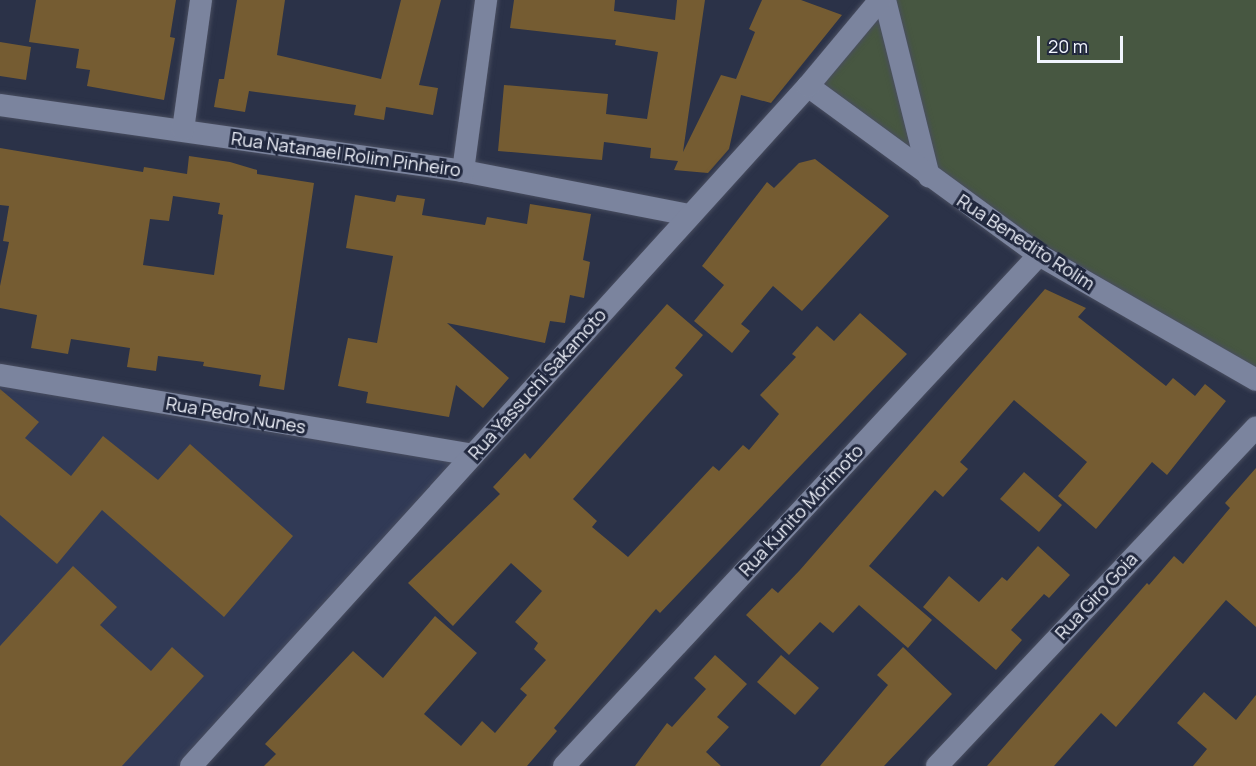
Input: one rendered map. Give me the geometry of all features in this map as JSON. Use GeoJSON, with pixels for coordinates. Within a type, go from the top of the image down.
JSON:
{"type":"FeatureCollection","features":[{"type":"Feature","properties":{"kind":"street"},"geometry":{"type":"LineString","coordinates":[[183,130],[201,0]]}},
{"type":"Feature","properties":{"kind":"street"},"geometry":{"type":"LineString","coordinates":[[463,171],[486,0]]}},
{"type":"Feature","properties":{"kind":"street","name":"Rua Yassuchi Sakamoto"},"geometry":{"type":"LineString","coordinates":[[191,766],[808,86],[880,0]]}},
{"type":"Feature","properties":{"kind":"street"},"geometry":{"type":"LineString","coordinates":[[885,0],[929,177]]}},
{"type":"Feature","properties":{"kind":"street","name":"Rua Benedito Rolim"},"geometry":{"type":"LineString","coordinates":[[808,86],[929,177],[1039,255],[1256,380]]}},
{"type":"Feature","properties":{"kind":"street","name":"Rua Natanael Rolim Pinheiro"},"geometry":{"type":"LineString","coordinates":[[0,105],[463,171],[690,215]]}},
{"type":"Feature","properties":{"kind":"street","name":"Rua Kunito Morimoto"},"geometry":{"type":"LineString","coordinates":[[564,766],[1039,255]]}},
{"type":"Feature","properties":{"kind":"street","name":"Rua Pedro Nunes"},"geometry":{"type":"LineString","coordinates":[[0,375],[472,455]]}},
{"type":"Feature","properties":{"kind":"street","name":"Rua Giro Goia"},"geometry":{"type":"LineString","coordinates":[[937,766],[1256,427]]}},
{"type":"Feature","properties":{"kind":"shaded area"},"geometry":{"type":"Polygon","coordinates":[[[0,382],[467,462],[191,766],[0,766],[0,382]]]}},
{"type":"Feature","properties":{"kind":"green space"},"geometry":{"type":"Polygon","coordinates":[[[893,0],[1256,0],[1256,368],[1053,250],[937,171],[893,0]]]}},
{"type":"Feature","properties":{"kind":"green space"},"geometry":{"type":"Polygon","coordinates":[[[882,5],[922,165],[815,85],[882,5]]]}},
{"type":"Feature","properties":{"kind":"building"},"geometry":{"type":"Polygon","coordinates":[[[36,0],[176,0],[170,37],[175,38],[164,100],[87,86],[90,70],[76,68],[79,49],[29,42],[36,0]]]}},
{"type":"Feature","properties":{"kind":"building"},"geometry":{"type":"Polygon","coordinates":[[[237,0],[285,0],[277,55],[381,79],[401,0],[441,0],[419,85],[438,88],[433,115],[386,107],[384,120],[354,115],[356,105],[249,91],[245,112],[214,107],[219,79],[224,79],[237,0]]]}},
{"type":"Feature","properties":{"kind":"building"},"geometry":{"type":"Polygon","coordinates":[[[514,0],[615,0],[614,11],[675,20],[677,0],[705,0],[683,152],[721,75],[736,79],[755,32],[749,29],[762,0],[801,0],[842,15],[771,103],[741,95],[729,149],[708,173],[674,170],[678,161],[650,158],[651,148],[604,142],[602,160],[498,151],[504,85],[608,94],[606,114],[647,119],[658,52],[615,45],[616,40],[510,28],[514,0]]]}},
{"type":"Feature","properties":{"kind":"building"},"geometry":{"type":"Polygon","coordinates":[[[0,42],[31,47],[26,80],[0,76],[0,42]]]}},
{"type":"Feature","properties":{"kind":"building"},"geometry":{"type":"Polygon","coordinates":[[[0,148],[143,172],[144,167],[187,174],[189,156],[230,162],[257,170],[257,174],[314,183],[284,390],[259,386],[261,375],[203,366],[204,362],[158,356],[156,371],[127,367],[130,348],[71,339],[68,354],[31,348],[37,315],[0,308],[0,286],[9,242],[3,241],[9,206],[0,205],[0,148]],[[173,196],[169,221],[150,219],[143,265],[214,275],[223,215],[218,214],[220,203],[173,196]]]}},
{"type":"Feature","properties":{"kind":"building"},"geometry":{"type":"Polygon","coordinates":[[[815,159],[889,216],[802,311],[773,286],[741,324],[750,331],[732,353],[694,321],[724,285],[702,266],[767,182],[774,188],[799,163],[815,159]]]}},
{"type":"Feature","properties":{"kind":"building"},"geometry":{"type":"Polygon","coordinates":[[[355,195],[395,202],[397,195],[425,199],[422,215],[485,225],[487,217],[527,224],[530,204],[591,214],[583,260],[590,262],[584,298],[570,295],[565,323],[550,321],[545,343],[447,323],[509,378],[483,408],[456,385],[449,417],[366,403],[368,392],[338,386],[348,338],[377,343],[393,256],[346,248],[355,195]]]}},
{"type":"Feature","properties":{"kind":"building"},"geometry":{"type":"Polygon","coordinates":[[[1045,289],[1086,308],[1078,317],[1166,386],[1173,378],[1195,396],[1205,384],[1226,401],[1167,475],[1152,462],[1096,529],[1058,496],[1087,462],[1014,400],[960,462],[968,469],[943,497],[935,490],[869,566],[932,620],[908,648],[859,605],[833,633],[820,622],[789,655],[746,615],[772,588],[778,593],[800,570],[1045,289]]]}},
{"type":"Feature","properties":{"kind":"building"},"geometry":{"type":"Polygon","coordinates":[[[667,304],[703,335],[675,368],[683,375],[573,499],[597,521],[592,527],[628,557],[713,466],[719,471],[743,445],[749,450],[779,414],[760,395],[796,357],[792,354],[817,326],[834,341],[860,313],[907,354],[660,613],[656,609],[554,728],[557,731],[527,766],[264,766],[276,754],[265,744],[353,651],[383,678],[435,616],[477,653],[424,714],[461,746],[482,721],[495,733],[527,695],[520,689],[546,660],[534,649],[538,643],[515,622],[542,591],[511,563],[453,626],[408,583],[500,494],[493,487],[525,453],[530,459],[667,304]]]}},
{"type":"Feature","properties":{"kind":"building"},"geometry":{"type":"Polygon","coordinates":[[[0,389],[39,422],[25,438],[71,476],[103,436],[158,480],[190,444],[293,536],[224,617],[102,510],[57,564],[0,515],[0,389]]]}},
{"type":"Feature","properties":{"kind":"building"},"geometry":{"type":"Polygon","coordinates":[[[1256,468],[1256,627],[1226,600],[1116,727],[1101,713],[1054,766],[987,766],[1147,583],[1149,585],[1174,556],[1183,564],[1230,508],[1225,503],[1256,468]]]}},
{"type":"Feature","properties":{"kind":"building"},"geometry":{"type":"Polygon","coordinates":[[[1024,472],[1062,505],[1039,532],[1000,499],[1024,472]]]}},
{"type":"Feature","properties":{"kind":"building"},"geometry":{"type":"Polygon","coordinates":[[[1038,546],[1070,575],[1049,598],[1044,594],[1011,630],[1022,640],[996,670],[923,607],[949,576],[979,602],[1002,577],[1007,581],[1038,546]]]}},
{"type":"Feature","properties":{"kind":"building"},"geometry":{"type":"Polygon","coordinates":[[[73,566],[117,607],[100,625],[151,671],[172,647],[204,676],[122,766],[0,766],[0,646],[73,566]]]}},
{"type":"Feature","properties":{"kind":"building"},"geometry":{"type":"Polygon","coordinates":[[[903,647],[952,694],[884,766],[820,766],[888,685],[877,675],[903,647]]]}},
{"type":"Feature","properties":{"kind":"building"},"geometry":{"type":"Polygon","coordinates":[[[715,655],[747,684],[717,717],[729,727],[706,752],[721,766],[635,766],[667,723],[672,727],[706,689],[694,678],[715,655]]]}},
{"type":"Feature","properties":{"kind":"building"},"geometry":{"type":"Polygon","coordinates":[[[781,655],[819,688],[795,715],[757,682],[781,655]]]}},
{"type":"Feature","properties":{"kind":"building"},"geometry":{"type":"Polygon","coordinates":[[[1204,692],[1236,720],[1256,695],[1256,766],[1193,766],[1207,749],[1177,723],[1204,692]]]}}]}
